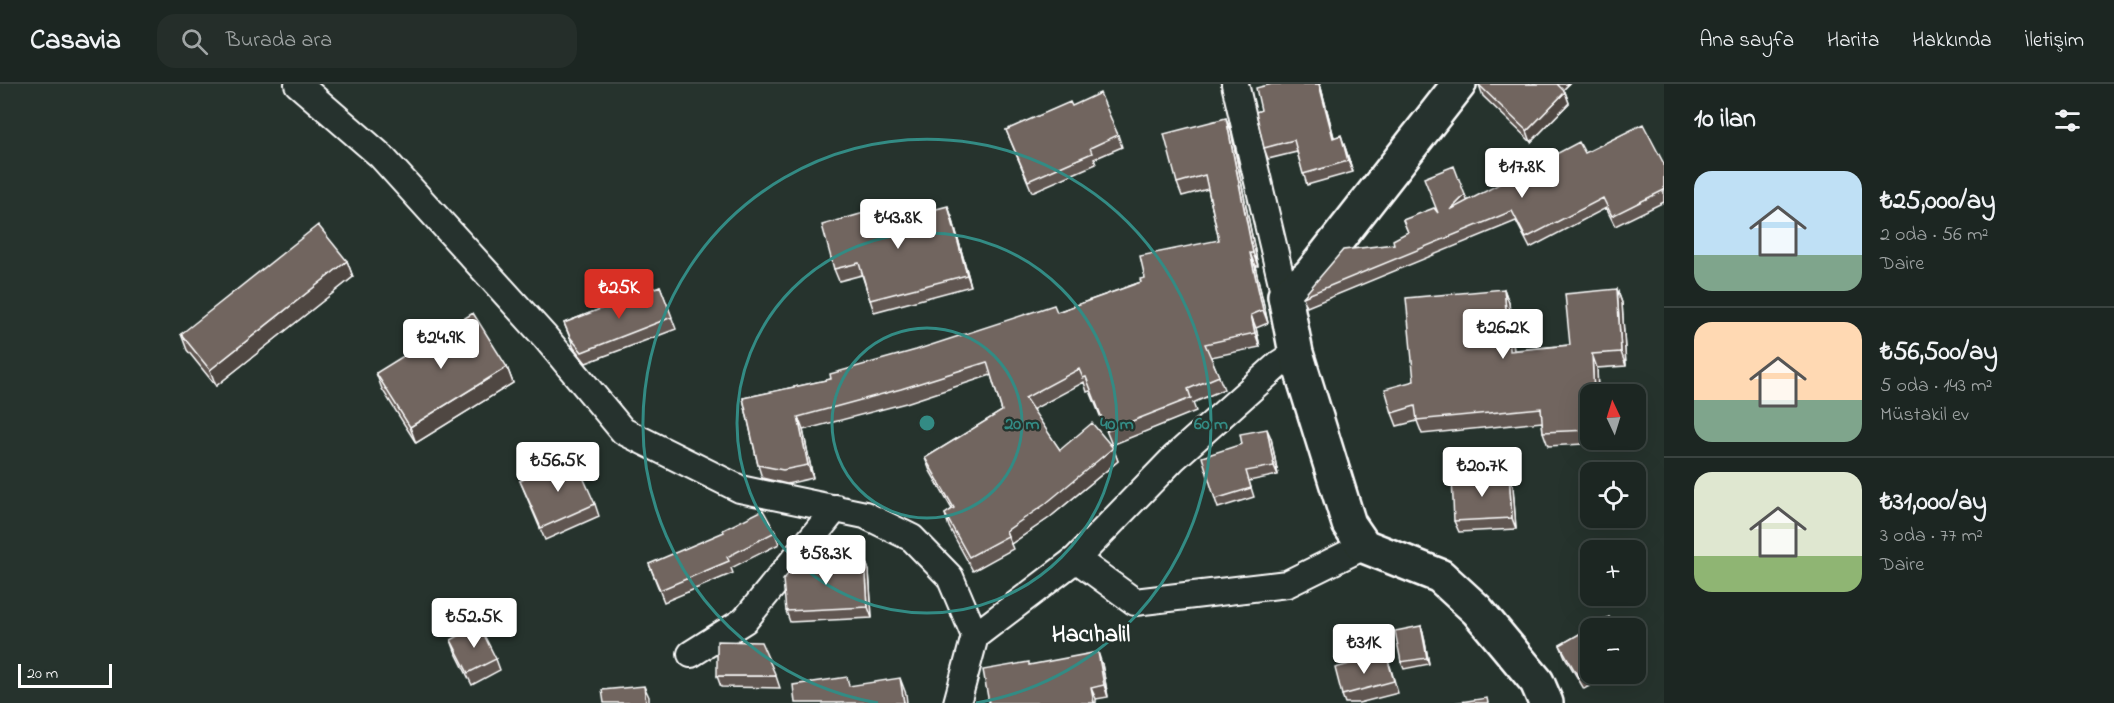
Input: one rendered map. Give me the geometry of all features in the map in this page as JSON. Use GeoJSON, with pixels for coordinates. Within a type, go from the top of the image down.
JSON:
{"type":"FeatureCollection","features":[{"type":"Feature","properties":{"kind":"street"},"geometry":{"type":"LineString","coordinates":[[298,84],[381,156],[544,337],[623,431],[740,489],[865,515],[912,538],[950,578],[975,636]]}},
{"type":"Feature","properties":{"kind":"street"},"geometry":{"type":"LineString","coordinates":[[1235,84],[1296,353],[1349,524],[1364,546],[1440,576],[1477,610],[1537,682],[1546,703]]}},
{"type":"Feature","properties":{"kind":"street"},"geometry":{"type":"LineString","coordinates":[[1284,296],[1310,275],[1459,84]]}},
{"type":"Feature","properties":{"kind":"street"},"geometry":{"type":"LineString","coordinates":[[957,703],[975,636],[1076,559],[1174,458],[1279,364],[1296,353]]}},
{"type":"Feature","properties":{"kind":"street"},"geometry":{"type":"LineString","coordinates":[[691,654],[745,620],[836,508]]}},
{"type":"Feature","properties":{"kind":"street"},"geometry":{"type":"LineString","coordinates":[[1076,559],[1135,602],[1287,584],[1364,546]]}},
{"type":"Feature","properties":{"kind":"building"},"geometry":{"type":"Polygon","coordinates":[[[1272,84],[1319,84],[1333,138],[1341,135],[1348,161],[1303,174],[1294,140],[1264,148],[1256,112],[1261,110],[1256,88],[1272,84]]]}},
{"type":"Feature","properties":{"kind":"building"},"geometry":{"type":"Polygon","coordinates":[[[1480,84],[1557,84],[1565,92],[1527,131],[1480,84]]]}},
{"type":"Feature","properties":{"kind":"building"},"geometry":{"type":"Polygon","coordinates":[[[1100,93],[1118,135],[1090,148],[1092,153],[1028,181],[1006,130],[1070,102],[1072,106],[1100,93]]]}},
{"type":"Feature","properties":{"kind":"building"},"geometry":{"type":"Polygon","coordinates":[[[1226,118],[1253,253],[1250,253],[1263,310],[1251,315],[1255,333],[1205,344],[1219,376],[1188,389],[1191,398],[1107,431],[1086,377],[1083,378],[1079,369],[1025,398],[1060,450],[1092,423],[1113,448],[1044,505],[1006,531],[1008,536],[969,557],[945,514],[954,508],[925,458],[1002,411],[987,362],[901,389],[798,417],[808,465],[783,470],[758,465],[743,398],[831,379],[830,374],[916,350],[1054,305],[1057,312],[1141,282],[1140,279],[1145,278],[1140,256],[1219,240],[1205,175],[1177,183],[1164,134],[1226,118]]]}},
{"type":"Feature","properties":{"kind":"building"},"geometry":{"type":"Polygon","coordinates":[[[1643,124],[1664,164],[1664,190],[1612,216],[1603,198],[1526,238],[1512,211],[1303,297],[1343,250],[1394,244],[1393,240],[1408,232],[1403,220],[1434,208],[1438,213],[1424,178],[1454,166],[1465,195],[1450,210],[1579,142],[1585,153],[1643,124]]]}},
{"type":"Feature","properties":{"kind":"building"},"geometry":{"type":"Polygon","coordinates":[[[948,206],[967,275],[870,300],[859,263],[834,269],[822,225],[871,211],[875,225],[948,206]]]}},
{"type":"Feature","properties":{"kind":"building"},"geometry":{"type":"Polygon","coordinates":[[[318,225],[347,261],[210,370],[181,334],[318,225]]]}},
{"type":"Feature","properties":{"kind":"building"},"geometry":{"type":"Polygon","coordinates":[[[660,286],[672,317],[582,352],[570,337],[564,323],[660,286]]]}},
{"type":"Feature","properties":{"kind":"building"},"geometry":{"type":"Polygon","coordinates":[[[1504,289],[1510,351],[1570,345],[1565,294],[1617,289],[1621,352],[1592,354],[1594,384],[1580,384],[1580,430],[1543,432],[1541,408],[1417,420],[1415,406],[1392,413],[1385,389],[1414,381],[1406,298],[1504,289]]]}},
{"type":"Feature","properties":{"kind":"building"},"geometry":{"type":"Polygon","coordinates":[[[473,313],[507,367],[410,427],[376,373],[473,313]]]}},
{"type":"Feature","properties":{"kind":"building"},"geometry":{"type":"Polygon","coordinates":[[[1267,429],[1274,466],[1246,471],[1251,488],[1215,499],[1202,457],[1242,444],[1240,434],[1267,429]]]}},
{"type":"Feature","properties":{"kind":"building"},"geometry":{"type":"Polygon","coordinates":[[[574,457],[595,504],[541,528],[520,481],[574,457]]]}},
{"type":"Feature","properties":{"kind":"building"},"geometry":{"type":"Polygon","coordinates":[[[1509,475],[1512,518],[1454,521],[1452,479],[1509,475]]]}},
{"type":"Feature","properties":{"kind":"building"},"geometry":{"type":"Polygon","coordinates":[[[763,510],[775,532],[727,557],[729,561],[660,590],[649,564],[724,532],[723,530],[763,510]]]}},
{"type":"Feature","properties":{"kind":"building"},"geometry":{"type":"Polygon","coordinates":[[[865,559],[868,607],[786,611],[783,580],[797,563],[865,559]]]}},
{"type":"Feature","properties":{"kind":"building"},"geometry":{"type":"Polygon","coordinates":[[[479,625],[496,659],[468,673],[451,640],[479,625]]]}},
{"type":"Feature","properties":{"kind":"building"},"geometry":{"type":"Polygon","coordinates":[[[1421,626],[1427,658],[1401,662],[1395,631],[1421,626]]]}},
{"type":"Feature","properties":{"kind":"building"},"geometry":{"type":"Polygon","coordinates":[[[1580,634],[1580,677],[1579,678],[1560,645],[1580,634]]]}},
{"type":"Feature","properties":{"kind":"building"},"geometry":{"type":"Polygon","coordinates":[[[717,641],[761,642],[776,676],[717,676],[717,641]]]}},
{"type":"Feature","properties":{"kind":"building"},"geometry":{"type":"Polygon","coordinates":[[[1098,652],[1104,685],[1091,688],[1094,703],[989,703],[983,670],[1029,662],[1029,665],[1098,652]]]}},
{"type":"Feature","properties":{"kind":"building"},"geometry":{"type":"Polygon","coordinates":[[[1386,654],[1394,681],[1342,695],[1335,668],[1386,654]]]}},
{"type":"Feature","properties":{"kind":"building"},"geometry":{"type":"Polygon","coordinates":[[[847,677],[849,686],[900,678],[904,703],[795,703],[793,685],[847,677]]]}},
{"type":"Feature","properties":{"kind":"building"},"geometry":{"type":"Polygon","coordinates":[[[644,686],[646,703],[604,703],[602,690],[644,686]]]}},
{"type":"Feature","properties":{"kind":"building"},"geometry":{"type":"Polygon","coordinates":[[[1487,698],[1488,703],[1453,703],[1487,698]]]}},
{"type":"Feature","properties":{"kind":"district","name":"Hacıhalil"},"geometry":{"type":"Point","coordinates":[1091,633]}}]}
